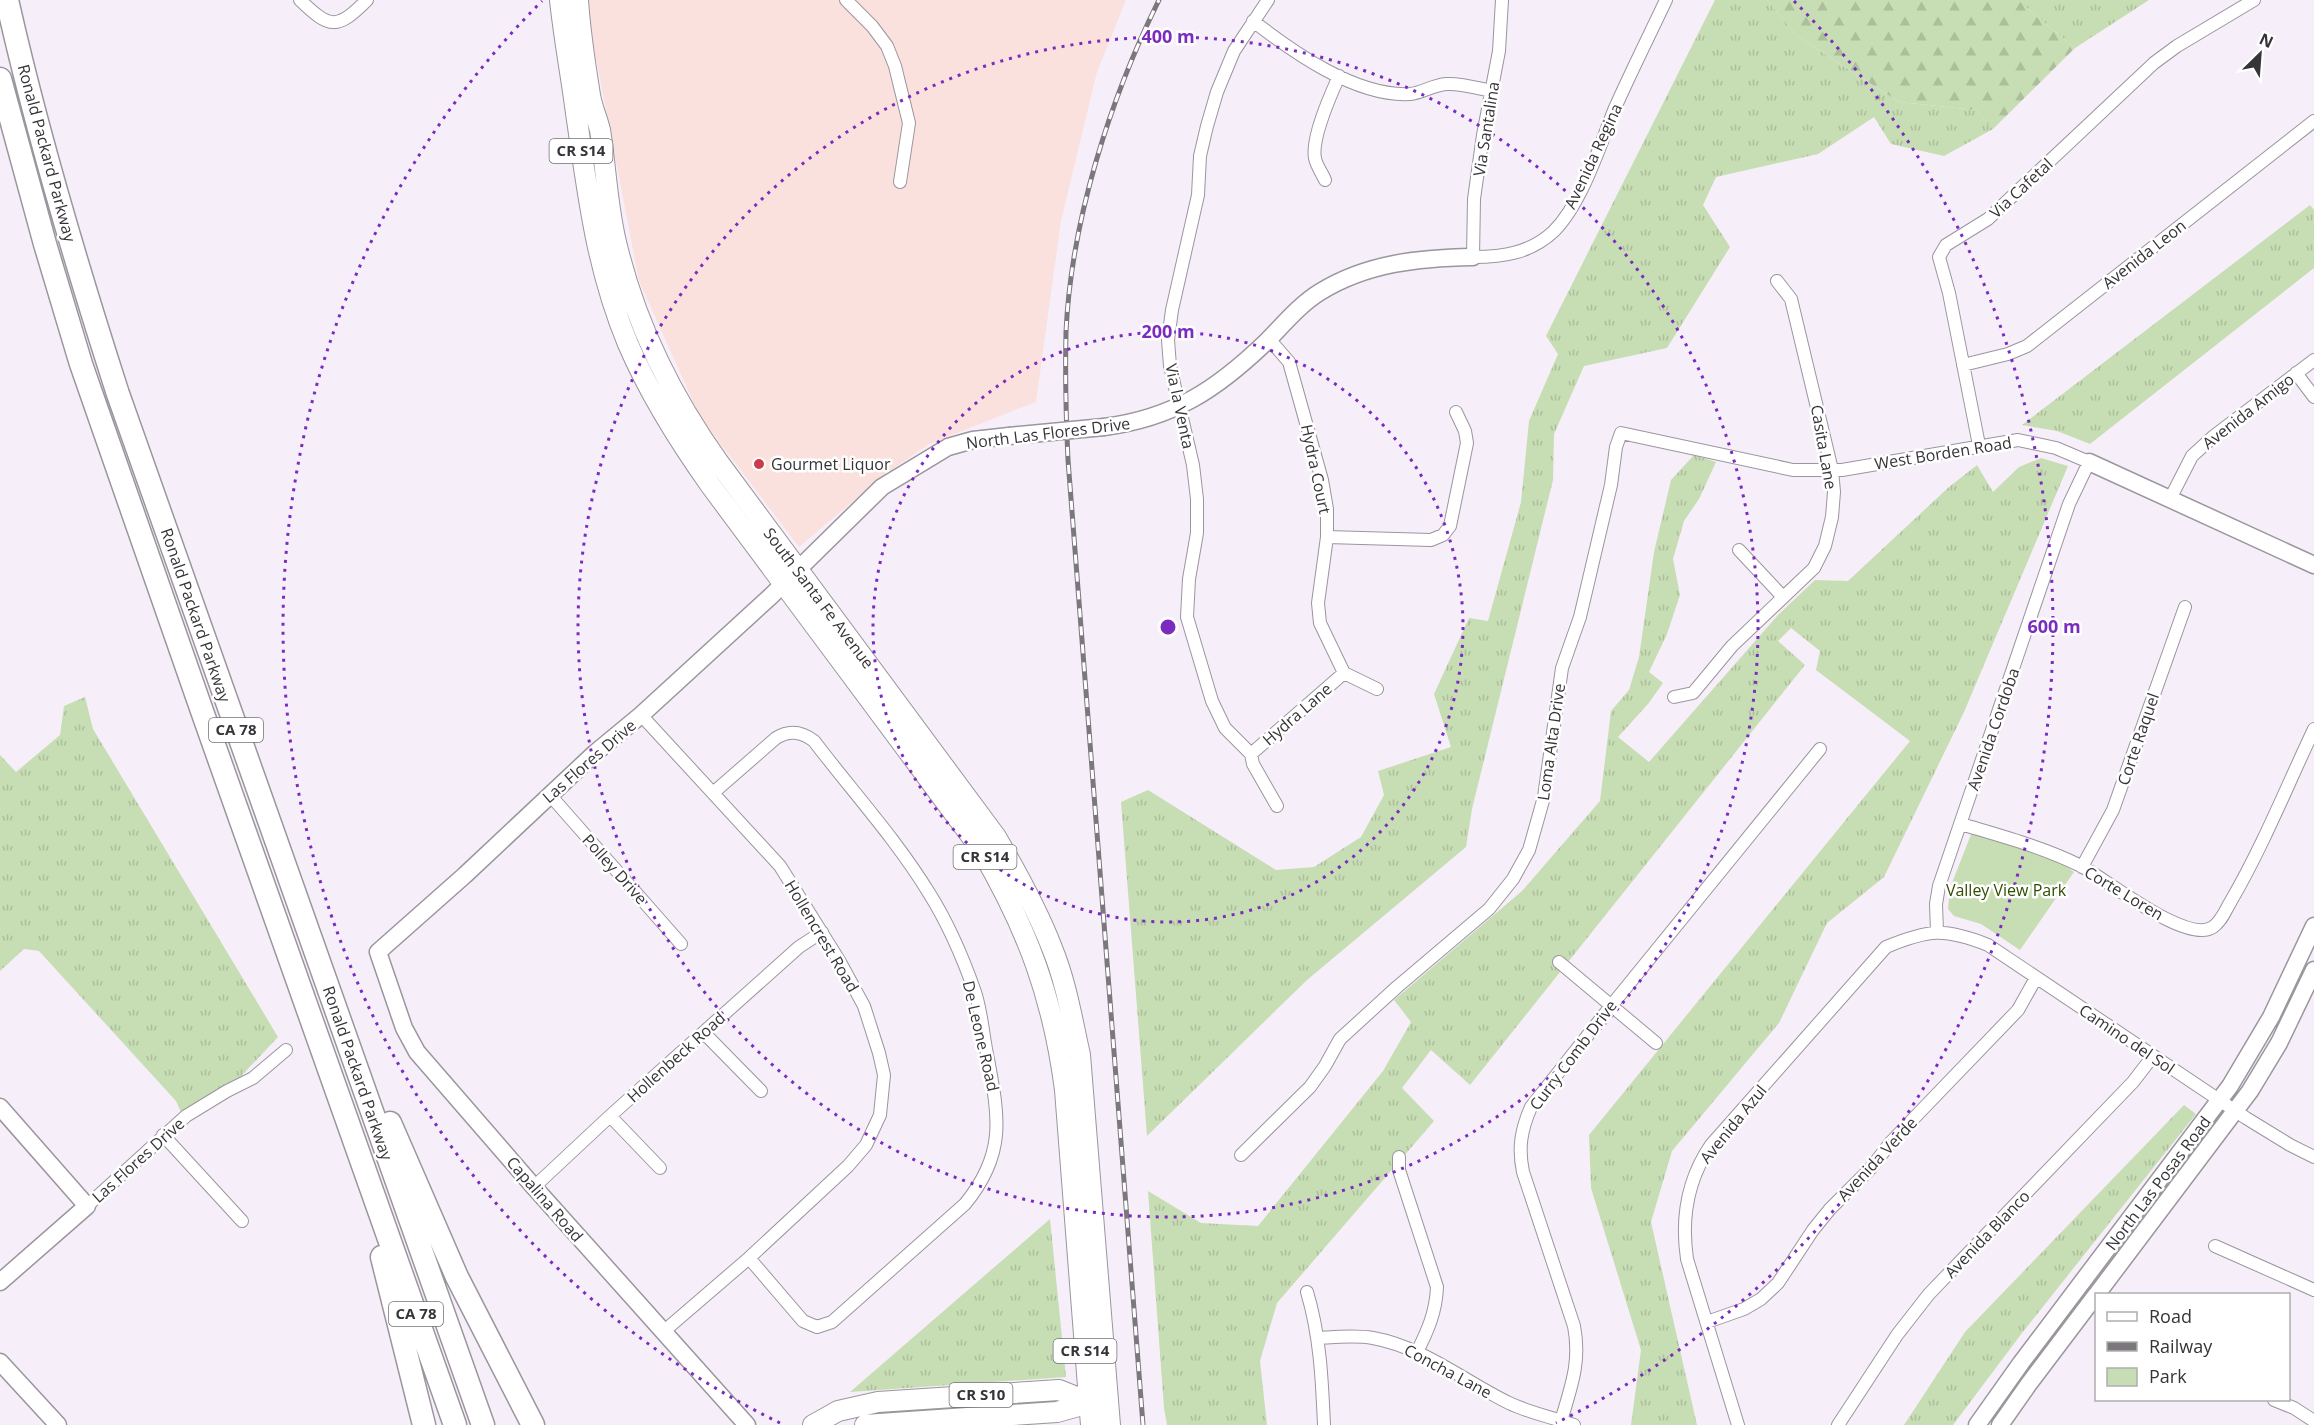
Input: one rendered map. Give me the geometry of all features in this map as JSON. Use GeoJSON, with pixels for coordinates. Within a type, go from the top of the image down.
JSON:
{"type":"FeatureCollection","features":[{"type":"Feature","properties":{"kind":"highway","name":"Ronald Packard Parkway"},"geometry":{"type":"LineString","coordinates":[[7,0],[86,294],[118,394],[483,1425]]}},
{"type":"Feature","properties":{"kind":"highway","name":"Ronald Packard Parkway"},"geometry":{"type":"LineString","coordinates":[[0,79],[45,244],[81,364],[455,1425]]}},
{"type":"Feature","properties":{"kind":"highway"},"geometry":{"type":"LineString","coordinates":[[321,966],[457,1277],[533,1425]]}},
{"type":"Feature","properties":{"kind":"highway"},"geometry":{"type":"LineString","coordinates":[[377,1202],[377,1237],[424,1425]]}},
{"type":"Feature","properties":{"kind":"main road","name":"South Santa Fe Avenue"},"geometry":{"type":"LineString","coordinates":[[560,0],[590,215],[606,281],[628,344],[648,386],[686,451],[962,822],[1002,886],[1021,925],[1050,1007],[1082,1181]]}},
{"type":"Feature","properties":{"kind":"main road","name":"South Santa Fe Avenue"},"geometry":{"type":"LineString","coordinates":[[578,0],[590,96],[600,129],[607,193],[616,242],[644,329],[662,370],[696,431],[971,801],[996,837],[1027,891],[1052,948],[1071,1010],[1080,1055],[1082,1181]]}},
{"type":"Feature","properties":{"kind":"main road","name":"CR S14"},"geometry":{"type":"LineString","coordinates":[[1082,1181],[1098,1402],[1091,1425]]}},
{"type":"Feature","properties":{"kind":"main road","name":"CR S10"},"geometry":{"type":"LineString","coordinates":[[813,1425],[838,1411],[878,1402],[1059,1390],[1098,1402]]}},
{"type":"Feature","properties":{"kind":"main road","name":"CR S14"},"geometry":{"type":"LineString","coordinates":[[1098,1402],[1110,1425]]}},
{"type":"Feature","properties":{"kind":"main road","name":"CR S10"},"geometry":{"type":"LineString","coordinates":[[865,1425],[1057,1412],[1098,1402]]}},
{"type":"Feature","properties":{"kind":"street"},"geometry":{"type":"LineString","coordinates":[[300,0],[320,19],[333,23],[348,18],[368,0]]}},
{"type":"Feature","properties":{"kind":"street"},"geometry":{"type":"LineString","coordinates":[[846,0],[873,26],[887,46],[896,66],[909,123],[900,182]]}},
{"type":"Feature","properties":{"kind":"street","name":"Via la Venta"},"geometry":{"type":"LineString","coordinates":[[1268,0],[1234,51],[1217,92],[1200,156],[1198,195],[1172,310],[1168,340],[1170,366],[1193,465],[1197,499],[1197,533],[1189,579],[1187,617],[1212,701],[1225,728],[1251,754],[1253,764],[1277,806]]}},
{"type":"Feature","properties":{"kind":"street","name":"Via Santalina"},"geometry":{"type":"LineString","coordinates":[[1473,257],[1474,199],[1499,51],[1502,0]]}},
{"type":"Feature","properties":{"kind":"street","name":"Avenida Regina"},"geometry":{"type":"LineString","coordinates":[[1473,257],[1514,254],[1534,246],[1553,231],[1568,214],[1666,0]]}},
{"type":"Feature","properties":{"kind":"street","name":"Via Cafetal"},"geometry":{"type":"LineString","coordinates":[[1979,445],[1949,293],[1939,257],[1946,245],[1988,219],[2154,63],[2176,46],[2254,0]]}},
{"type":"Feature","properties":{"kind":"street"},"geometry":{"type":"LineString","coordinates":[[1253,21],[1293,52],[1339,76],[1381,92],[1412,94],[1445,84],[1491,91]]}},
{"type":"Feature","properties":{"kind":"street"},"geometry":{"type":"LineString","coordinates":[[1325,180],[1314,157],[1326,105],[1339,76]]}},
{"type":"Feature","properties":{"kind":"street","name":"Avenida Leon"},"geometry":{"type":"LineString","coordinates":[[1963,365],[2008,354],[2027,346],[2314,121]]}},
{"type":"Feature","properties":{"kind":"street","name":"North Las Flores Drive"},"geometry":{"type":"LineString","coordinates":[[798,570],[882,487],[948,447],[973,440],[1104,427],[1148,419],[1197,397],[1236,371],[1318,293],[1343,280],[1407,260],[1473,257]]}},
{"type":"Feature","properties":{"kind":"street","name":"Casita Lane"},"geometry":{"type":"LineString","coordinates":[[1674,697],[1694,693],[1732,646],[1814,568],[1825,546],[1832,517],[1834,492],[1832,470],[1791,299],[1777,280]]}},
{"type":"Feature","properties":{"kind":"street","name":"Hydra Court"},"geometry":{"type":"LineString","coordinates":[[1269,339],[1289,362],[1322,480],[1327,509],[1328,537],[1318,603],[1320,623],[1344,673]]}},
{"type":"Feature","properties":{"kind":"street","name":"Avenida Amigo"},"geometry":{"type":"LineString","coordinates":[[2170,499],[2192,456],[2214,436],[2314,360]]}},
{"type":"Feature","properties":{"kind":"street"},"geometry":{"type":"LineString","coordinates":[[2296,374],[2314,397]]}},
{"type":"Feature","properties":{"kind":"street"},"geometry":{"type":"LineString","coordinates":[[1328,537],[1431,540],[1443,535],[1450,526],[1467,443],[1465,431],[1456,411]]}},
{"type":"Feature","properties":{"kind":"street","name":"West Borden Road"},"geometry":{"type":"LineString","coordinates":[[1621,433],[1793,470],[1842,470],[2018,440],[2041,443],[2089,462],[2314,565]]}},
{"type":"Feature","properties":{"kind":"street","name":"Loma Alta Drive"},"geometry":{"type":"LineString","coordinates":[[1241,1155],[1310,1087],[1326,1066],[1340,1040],[1397,987],[1489,909],[1519,870],[1529,850],[1544,797],[1562,668],[1580,617],[1611,484],[1616,447],[1621,433]]}},
{"type":"Feature","properties":{"kind":"street","name":"Avenida Cordoba"},"geometry":{"type":"LineString","coordinates":[[1937,932],[1936,904],[1939,886],[2069,504],[2089,462]]}},
{"type":"Feature","properties":{"kind":"street"},"geometry":{"type":"LineString","coordinates":[[1739,550],[1783,597]]}},
{"type":"Feature","properties":{"kind":"street","name":"Las Flores Drive"},"geometry":{"type":"LineString","coordinates":[[378,952],[798,570]]}},
{"type":"Feature","properties":{"kind":"street","name":"Corte Raquel"},"geometry":{"type":"LineString","coordinates":[[2082,867],[2113,810],[2184,607]]}},
{"type":"Feature","properties":{"kind":"street"},"geometry":{"type":"LineString","coordinates":[[1344,673],[1377,689]]}},
{"type":"Feature","properties":{"kind":"street","name":"Hydra Lane"},"geometry":{"type":"LineString","coordinates":[[1251,754],[1344,673]]}},
{"type":"Feature","properties":{"kind":"street","name":"Hollencrest Road"},"geometry":{"type":"LineString","coordinates":[[641,715],[780,866],[822,932],[864,1006],[884,1075],[880,1115],[866,1145],[848,1166],[749,1258],[663,1332]]}},
{"type":"Feature","properties":{"kind":"street","name":"Corte Loren"},"geometry":{"type":"LineString","coordinates":[[1961,824],[2048,851],[2082,867],[2151,911],[2177,924],[2204,930],[2213,928],[2219,922],[2241,884],[2314,729]]}},
{"type":"Feature","properties":{"kind":"street","name":"De Leone Road"},"geometry":{"type":"LineString","coordinates":[[713,793],[787,731],[805,735],[814,741],[902,854],[929,892],[948,927],[975,994],[995,1099],[997,1134],[993,1156],[979,1186],[965,1204],[832,1322],[817,1327],[803,1321],[749,1258]]}},
{"type":"Feature","properties":{"kind":"street","name":"Curry Comb Drive"},"geometry":{"type":"LineString","coordinates":[[1561,1421],[1576,1366],[1578,1346],[1574,1326],[1523,1172],[1520,1141],[1531,1107],[1820,749]]}},
{"type":"Feature","properties":{"kind":"street","name":"Polley Drive"},"geometry":{"type":"LineString","coordinates":[[550,795],[681,944]]}},
{"type":"Feature","properties":{"kind":"street","name":"North Las Posas Road"},"geometry":{"type":"LineString","coordinates":[[1977,1425],[2020,1363],[2220,1100],[2260,1036],[2314,926]]}},
{"type":"Feature","properties":{"kind":"street","name":"Hollenbeck Road"},"geometry":{"type":"LineString","coordinates":[[534,1187],[799,947],[822,932]]}},
{"type":"Feature","properties":{"kind":"street","name":"Camino del Sol"},"geometry":{"type":"LineString","coordinates":[[1937,932],[1960,934],[1988,945],[2236,1111],[2290,1146],[2314,1157]]}},
{"type":"Feature","properties":{"kind":"street","name":"Avenida Azul"},"geometry":{"type":"LineString","coordinates":[[1738,1425],[1687,1259],[1683,1234],[1686,1198],[1700,1161],[1711,1145],[1886,947],[1912,936],[1937,932]]}},
{"type":"Feature","properties":{"kind":"street","name":"Capalina Road"},"geometry":{"type":"LineString","coordinates":[[378,952],[404,1028],[417,1052],[534,1187],[747,1425]]}},
{"type":"Feature","properties":{"kind":"street"},"geometry":{"type":"LineString","coordinates":[[1559,962],[1656,1043]]}},
{"type":"Feature","properties":{"kind":"street","name":"North Las Posas Road"},"geometry":{"type":"LineString","coordinates":[[2099,1293],[2250,1091],[2278,1043],[2314,970]]}},
{"type":"Feature","properties":{"kind":"street","name":"Avenida Verde"},"geometry":{"type":"LineString","coordinates":[[1707,1322],[1744,1309],[1761,1299],[1778,1282],[1830,1209],[2018,1010],[2036,978]]}},
{"type":"Feature","properties":{"kind":"street"},"geometry":{"type":"LineString","coordinates":[[704,1033],[760,1091]]}},
{"type":"Feature","properties":{"kind":"street","name":"Las Flores Drive"},"geometry":{"type":"LineString","coordinates":[[0,1282],[186,1116],[253,1078],[286,1050]]}},
{"type":"Feature","properties":{"kind":"street","name":"Avenida Blanco"},"geometry":{"type":"LineString","coordinates":[[1838,1425],[1897,1335],[1929,1294],[2133,1082],[2153,1056]]}},
{"type":"Feature","properties":{"kind":"street"},"geometry":{"type":"LineString","coordinates":[[0,1107],[87,1206]]}},
{"type":"Feature","properties":{"kind":"street"},"geometry":{"type":"LineString","coordinates":[[610,1116],[660,1168]]}},
{"type":"Feature","properties":{"kind":"street"},"geometry":{"type":"LineString","coordinates":[[163,1135],[242,1221]]}},
{"type":"Feature","properties":{"kind":"street"},"geometry":{"type":"LineString","coordinates":[[1399,1156],[1399,1170],[1437,1287],[1437,1305],[1431,1324],[1417,1352]]}},
{"type":"Feature","properties":{"kind":"street"},"geometry":{"type":"LineString","coordinates":[[2215,1246],[2314,1290]]}},
{"type":"Feature","properties":{"kind":"street"},"geometry":{"type":"LineString","coordinates":[[1307,1292],[1322,1364],[1324,1425]]}},
{"type":"Feature","properties":{"kind":"street","name":"North Las Posas Road"},"geometry":{"type":"LineString","coordinates":[[2000,1425],[2095,1298]]}},
{"type":"Feature","properties":{"kind":"street","name":"Concha Lane"},"geometry":{"type":"LineString","coordinates":[[1318,1338],[1353,1336],[1395,1343],[1417,1352],[1509,1403],[1574,1425]]}},
{"type":"Feature","properties":{"kind":"street"},"geometry":{"type":"LineString","coordinates":[[0,1362],[58,1425]]}},
{"type":"Feature","properties":{"kind":"street"},"geometry":{"type":"LineString","coordinates":[[2277,1401],[2295,1408],[2314,1421]]}},
{"type":"Feature","properties":{"kind":"shaded area"},"geometry":{"type":"Polygon","coordinates":[[[581,0],[1126,0],[1097,72],[1061,221],[1036,402],[929,444],[880,478],[799,547],[700,417],[639,281],[597,63],[581,0]]]}},
{"type":"Feature","properties":{"kind":"green space"},"geometry":{"type":"Polygon","coordinates":[[[1715,0],[1767,0],[1797,36],[1899,102],[1976,110],[1993,129],[1944,156],[1891,144],[1874,117],[1818,154],[1716,177],[1703,205],[1730,247],[1667,348],[1584,366],[1554,434],[1553,480],[1472,809],[1466,847],[1307,980],[1147,1136],[1121,802],[1148,790],[1276,870],[1314,867],[1361,837],[1384,795],[1378,771],[1451,747],[1434,694],[1469,618],[1488,621],[1521,502],[1529,421],[1558,354],[1546,336],[1715,0]]]}},
{"type":"Feature","properties":{"kind":"green space"},"geometry":{"type":"Polygon","coordinates":[[[1767,0],[2021,0],[2023,5],[2075,48],[1993,129],[1976,110],[1899,102],[1797,36],[1767,0]]]}},
{"type":"Feature","properties":{"kind":"green space"},"geometry":{"type":"Polygon","coordinates":[[[2021,0],[2149,0],[2075,48],[2023,5],[2021,0]]]}},
{"type":"Feature","properties":{"kind":"green space"},"geometry":{"type":"Polygon","coordinates":[[[2310,205],[2314,210],[2314,268],[2090,444],[2057,431],[2022,425],[2310,205]]]}},
{"type":"Feature","properties":{"kind":"green space"},"geometry":{"type":"Polygon","coordinates":[[[1694,455],[1716,462],[1699,499],[1684,521],[1673,559],[1680,595],[1667,634],[1649,672],[1663,683],[1648,704],[1618,737],[1649,762],[1778,615],[1815,580],[1848,581],[1949,487],[1977,465],[1993,492],[2019,467],[2041,458],[2068,466],[1964,712],[1884,877],[1827,923],[1779,1023],[1672,1151],[1651,1222],[1697,1425],[1631,1425],[1641,1350],[1591,1188],[1589,1135],[1910,741],[1816,670],[1820,651],[1791,628],[1778,641],[1805,665],[1470,1085],[1431,1050],[1402,1088],[1434,1121],[1277,1303],[1260,1361],[1267,1425],[1167,1425],[1148,1191],[1201,1223],[1258,1226],[1383,1071],[1411,1022],[1394,1000],[1522,891],[1600,801],[1611,711],[1629,690],[1639,657],[1654,552],[1671,480],[1694,455]]]}},
{"type":"Feature","properties":{"kind":"green space"},"geometry":{"type":"Polygon","coordinates":[[[85,697],[93,729],[278,1037],[227,1091],[186,1123],[176,1101],[39,951],[24,949],[0,971],[0,755],[16,772],[60,735],[64,706],[85,697]]]}},
{"type":"Feature","properties":{"kind":"green space","name":"Valley View Park"},"geometry":{"type":"Polygon","coordinates":[[[1972,832],[2063,864],[2074,872],[2020,950],[1981,924],[1954,916],[1948,909],[1950,888],[1972,832]]]}},
{"type":"Feature","properties":{"kind":"green space"},"geometry":{"type":"Polygon","coordinates":[[[2184,1105],[2196,1114],[2022,1333],[1953,1425],[1904,1425],[1965,1332],[2184,1105]]]}},
{"type":"Feature","properties":{"kind":"green space"},"geometry":{"type":"Polygon","coordinates":[[[1050,1219],[1066,1377],[850,1392],[1050,1219]]]}},
{"type":"Feature","properties":{"kind":"railway"},"geometry":{"type":"LineString","coordinates":[[1143,1425],[1068,460],[1066,332],[1069,290],[1076,247],[1096,162],[1124,78],[1159,0]]}},
{"type":"Feature","properties":{"kind":"place","name":"Gourmet Liquor"},"geometry":{"type":"Point","coordinates":[759,464]}}]}
